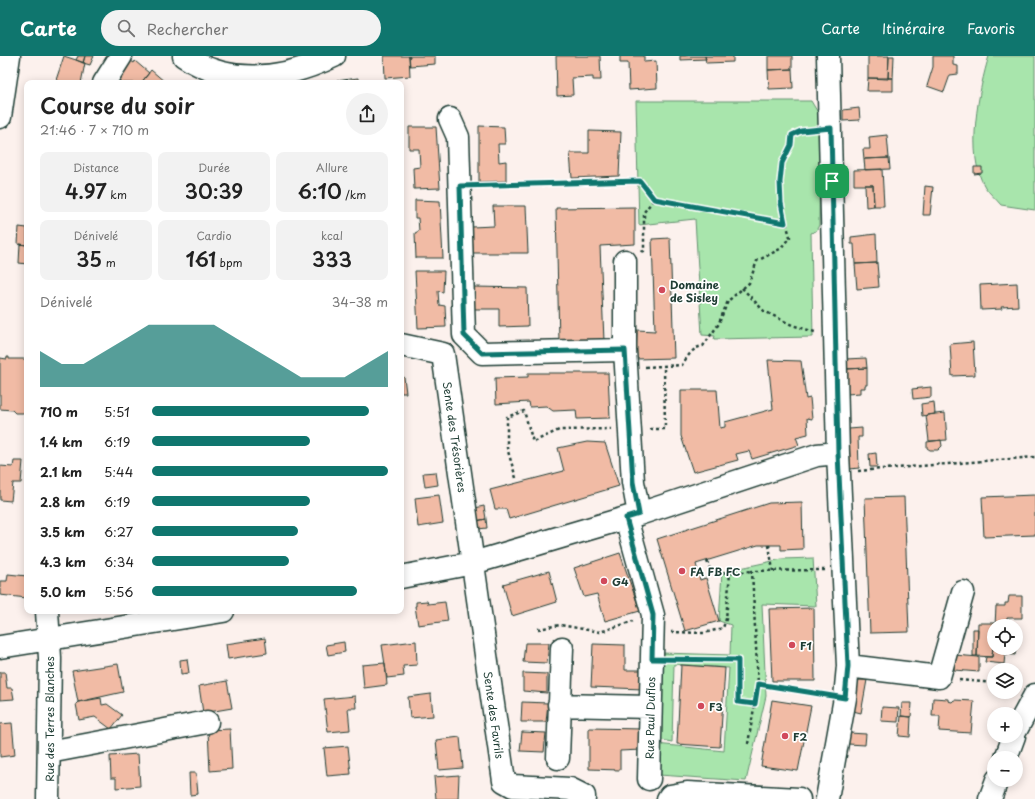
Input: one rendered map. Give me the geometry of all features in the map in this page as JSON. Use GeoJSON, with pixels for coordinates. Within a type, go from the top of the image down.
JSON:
{"type":"FeatureCollection","features":[{"type":"Feature","properties":{"kind":"street"},"geometry":{"type":"LineString","coordinates":[[0,118],[9,56]]}},
{"type":"Feature","properties":{"kind":"street"},"geometry":{"type":"LineString","coordinates":[[106,80],[121,56]]}},
{"type":"Feature","properties":{"kind":"street"},"geometry":{"type":"LineString","coordinates":[[184,56],[200,67],[235,79],[284,74],[307,76],[334,56]]}},
{"type":"Feature","properties":{"kind":"street"},"geometry":{"type":"LineString","coordinates":[[827,799],[845,698],[848,666],[838,453],[828,56]]}},
{"type":"Feature","properties":{"kind":"street"},"geometry":{"type":"LineString","coordinates":[[450,119],[458,137],[464,335],[482,353],[626,358]]}},
{"type":"Feature","properties":{"kind":"street","name":"Rue Paul Duflos"},"geometry":{"type":"LineString","coordinates":[[625,261],[626,358],[633,482],[633,516],[653,623],[649,779]]}},
{"type":"Feature","properties":{"kind":"street","name":"Sente des Trésorières"},"geometry":{"type":"LineString","coordinates":[[404,346],[443,354],[473,563]]}},
{"type":"Feature","properties":{"kind":"street"},"geometry":{"type":"LineString","coordinates":[[404,576],[473,563],[633,516],[817,455],[838,453]]}},
{"type":"Feature","properties":{"kind":"street","name":"Sente des Favrils"},"geometry":{"type":"LineString","coordinates":[[473,563],[504,781],[513,786],[570,789],[584,796],[584,799]]}},
{"type":"Feature","properties":{"kind":"street"},"geometry":{"type":"LineString","coordinates":[[848,666],[939,677],[963,592]]}},
{"type":"Feature","properties":{"kind":"street","name":"Rue des Terres Blanches"},"geometry":{"type":"LineString","coordinates":[[47,614],[49,752],[48,799]]}},
{"type":"Feature","properties":{"kind":"street"},"geometry":{"type":"LineString","coordinates":[[0,647],[204,614]]}},
{"type":"Feature","properties":{"kind":"street"},"geometry":{"type":"LineString","coordinates":[[558,758],[562,648]]}},
{"type":"Feature","properties":{"kind":"street"},"geometry":{"type":"LineString","coordinates":[[1023,717],[1035,695]]}},
{"type":"Feature","properties":{"kind":"street"},"geometry":{"type":"LineString","coordinates":[[559,705],[650,707]]}},
{"type":"Feature","properties":{"kind":"street"},"geometry":{"type":"LineString","coordinates":[[49,752],[207,722]]}},
{"type":"Feature","properties":{"kind":"street"},"geometry":{"type":"LineString","coordinates":[[990,799],[994,787]]}},
{"type":"Feature","properties":{"kind":"street"},"geometry":{"type":"LineString","coordinates":[[668,799],[670,796],[687,793],[799,799]]}},
{"type":"Feature","properties":{"kind":"path"},"geometry":{"type":"LineString","coordinates":[[626,358],[664,367],[682,365],[689,354],[702,346],[718,325],[728,301],[749,283],[757,261],[780,249],[790,237],[785,223],[781,203],[780,182],[782,163],[791,145],[792,135],[801,131],[831,128]]}},
{"type":"Feature","properties":{"kind":"path"},"geometry":{"type":"LineString","coordinates":[[460,186],[640,181],[654,199],[785,223]]}},
{"type":"Feature","properties":{"kind":"path"},"geometry":{"type":"LineString","coordinates":[[625,261],[644,251],[644,212],[654,199]]}},
{"type":"Feature","properties":{"kind":"path"},"geometry":{"type":"LineString","coordinates":[[742,288],[764,311],[792,325],[836,338]]}},
{"type":"Feature","properties":{"kind":"path"},"geometry":{"type":"LineString","coordinates":[[516,478],[507,448],[507,417],[524,411],[533,442],[559,430],[630,428],[665,429],[664,367]]}},
{"type":"Feature","properties":{"kind":"path"},"geometry":{"type":"LineString","coordinates":[[856,471],[1035,457]]}},
{"type":"Feature","properties":{"kind":"path"},"geometry":{"type":"LineString","coordinates":[[769,545],[773,571]]}},
{"type":"Feature","properties":{"kind":"path"},"geometry":{"type":"LineString","coordinates":[[706,561],[711,572],[730,573],[752,571],[843,570]]}},
{"type":"Feature","properties":{"kind":"path"},"geometry":{"type":"LineString","coordinates":[[748,744],[758,684],[752,571]]}},
{"type":"Feature","properties":{"kind":"path"},"geometry":{"type":"LineString","coordinates":[[538,629],[560,625],[600,632],[653,623],[704,633],[723,628],[726,619],[730,573]]}},
{"type":"Feature","properties":{"kind":"path"},"geometry":{"type":"LineString","coordinates":[[652,659],[738,660],[738,702],[755,704]]}},
{"type":"Feature","properties":{"kind":"path"},"geometry":{"type":"LineString","coordinates":[[939,677],[987,682]]}},
{"type":"Feature","properties":{"kind":"path"},"geometry":{"type":"LineString","coordinates":[[758,684],[845,698]]}},
{"type":"Feature","properties":{"kind":"green space"},"geometry":{"type":"Polygon","coordinates":[[[989,56],[1035,56],[1035,210],[1001,205],[988,192],[979,174],[976,158],[976,122],[981,86],[989,56]]]}},
{"type":"Feature","properties":{"kind":"green space"},"geometry":{"type":"Polygon","coordinates":[[[636,101],[811,101],[820,116],[819,225],[816,231],[811,233],[813,337],[714,339],[715,336],[702,335],[695,219],[639,225],[636,101]]]}},
{"type":"Feature","properties":{"kind":"green space"},"geometry":{"type":"Polygon","coordinates":[[[813,558],[816,606],[762,604],[766,696],[746,781],[659,775],[656,744],[724,751],[729,668],[674,664],[672,742],[656,739],[662,653],[730,655],[731,625],[719,621],[722,572],[782,559],[813,558]]]}},
{"type":"Feature","properties":{"kind":"building"},"geometry":{"type":"Polygon","coordinates":[[[64,56],[85,63],[82,80],[56,80],[64,56]]]}},
{"type":"Feature","properties":{"kind":"building"},"geometry":{"type":"Polygon","coordinates":[[[78,56],[85,56],[83,63],[76,60],[78,56]]]}},
{"type":"Feature","properties":{"kind":"building"},"geometry":{"type":"Polygon","coordinates":[[[85,56],[94,56],[90,65],[83,63],[85,56]]]}},
{"type":"Feature","properties":{"kind":"building"},"geometry":{"type":"Polygon","coordinates":[[[384,56],[409,56],[410,76],[385,78],[384,56]]]}},
{"type":"Feature","properties":{"kind":"building"},"geometry":{"type":"Polygon","coordinates":[[[409,56],[435,56],[435,64],[410,66],[409,56]]]}},
{"type":"Feature","properties":{"kind":"building"},"geometry":{"type":"Polygon","coordinates":[[[556,56],[600,56],[601,80],[593,80],[593,77],[572,78],[573,95],[557,96],[556,56]]]}},
{"type":"Feature","properties":{"kind":"building"},"geometry":{"type":"Polygon","coordinates":[[[620,56],[644,56],[644,62],[656,61],[657,88],[629,90],[628,63],[620,63],[620,56]]]}},
{"type":"Feature","properties":{"kind":"building"},"geometry":{"type":"Polygon","coordinates":[[[680,56],[705,56],[706,59],[680,60],[680,56]]]}},
{"type":"Feature","properties":{"kind":"building"},"geometry":{"type":"Polygon","coordinates":[[[705,56],[733,56],[733,62],[706,63],[705,56]]]}},
{"type":"Feature","properties":{"kind":"building"},"geometry":{"type":"Polygon","coordinates":[[[768,56],[792,56],[792,69],[768,70],[768,56]]]}},
{"type":"Feature","properties":{"kind":"building"},"geometry":{"type":"Polygon","coordinates":[[[868,56],[889,56],[888,79],[868,78],[868,56]]]}},
{"type":"Feature","properties":{"kind":"building"},"geometry":{"type":"Polygon","coordinates":[[[889,56],[894,56],[893,78],[888,78],[889,56]]]}},
{"type":"Feature","properties":{"kind":"building"},"geometry":{"type":"Polygon","coordinates":[[[933,56],[953,56],[953,65],[958,66],[958,74],[950,75],[944,92],[927,86],[933,67],[933,56]]]}},
{"type":"Feature","properties":{"kind":"building"},"geometry":{"type":"Polygon","coordinates":[[[127,58],[134,63],[135,61],[149,73],[143,80],[118,80],[113,76],[127,58]]]}},
{"type":"Feature","properties":{"kind":"building"},"geometry":{"type":"Polygon","coordinates":[[[792,69],[793,88],[769,89],[768,70],[792,69]]]}},
{"type":"Feature","properties":{"kind":"building"},"geometry":{"type":"Polygon","coordinates":[[[151,70],[163,80],[143,80],[151,70]]]}},
{"type":"Feature","properties":{"kind":"building"},"geometry":{"type":"Polygon","coordinates":[[[358,78],[358,80],[343,80],[358,78]]]}},
{"type":"Feature","properties":{"kind":"building"},"geometry":{"type":"Polygon","coordinates":[[[868,78],[893,78],[893,91],[867,91],[868,78]]]}},
{"type":"Feature","properties":{"kind":"building"},"geometry":{"type":"Polygon","coordinates":[[[859,108],[860,120],[843,121],[843,110],[859,108]]]}},
{"type":"Feature","properties":{"kind":"building"},"geometry":{"type":"Polygon","coordinates":[[[479,126],[504,127],[505,144],[498,144],[499,162],[506,161],[506,181],[479,182],[479,126]]]}},
{"type":"Feature","properties":{"kind":"building"},"geometry":{"type":"Polygon","coordinates":[[[409,127],[436,127],[440,188],[414,189],[413,168],[420,167],[419,149],[409,149],[409,127]]]}},
{"type":"Feature","properties":{"kind":"building"},"geometry":{"type":"Polygon","coordinates":[[[589,131],[621,132],[619,176],[572,178],[570,153],[589,153],[589,131]]]}},
{"type":"Feature","properties":{"kind":"building"},"geometry":{"type":"Polygon","coordinates":[[[887,135],[889,158],[864,159],[863,149],[870,149],[869,137],[887,135]]]}},
{"type":"Feature","properties":{"kind":"building"},"geometry":{"type":"Polygon","coordinates":[[[889,158],[890,169],[865,170],[864,159],[889,158]]]}},
{"type":"Feature","properties":{"kind":"building"},"geometry":{"type":"Polygon","coordinates":[[[974,167],[982,167],[982,173],[974,174],[974,167]]]}},
{"type":"Feature","properties":{"kind":"building"},"geometry":{"type":"Polygon","coordinates":[[[882,169],[884,206],[874,206],[873,185],[854,185],[854,170],[882,169]]]}},
{"type":"Feature","properties":{"kind":"building"},"geometry":{"type":"Polygon","coordinates":[[[865,185],[873,185],[874,206],[866,207],[865,185]]]}},
{"type":"Feature","properties":{"kind":"building"},"geometry":{"type":"Polygon","coordinates":[[[925,186],[933,187],[930,215],[923,215],[925,186]]]}},
{"type":"Feature","properties":{"kind":"building"},"geometry":{"type":"Polygon","coordinates":[[[415,200],[440,201],[443,258],[416,258],[415,233],[419,231],[418,218],[415,218],[415,200]]]}},
{"type":"Feature","properties":{"kind":"building"},"geometry":{"type":"Polygon","coordinates":[[[493,206],[526,206],[528,253],[473,253],[472,227],[494,226],[493,206]]]}},
{"type":"Feature","properties":{"kind":"building"},"geometry":{"type":"Polygon","coordinates":[[[635,207],[635,244],[600,246],[604,341],[559,342],[556,208],[635,207]]]}},
{"type":"Feature","properties":{"kind":"building"},"geometry":{"type":"Polygon","coordinates":[[[19,227],[24,228],[24,245],[18,244],[19,227]]]}},
{"type":"Feature","properties":{"kind":"building"},"geometry":{"type":"Polygon","coordinates":[[[876,234],[877,263],[855,264],[854,244],[851,244],[851,237],[876,234]]]}},
{"type":"Feature","properties":{"kind":"building","name":"Domaine de Sisley"},"geometry":{"type":"Polygon","coordinates":[[[670,238],[674,358],[636,359],[637,330],[655,331],[652,239],[670,238]]]}},
{"type":"Feature","properties":{"kind":"building"},"geometry":{"type":"Polygon","coordinates":[[[20,244],[24,245],[24,264],[19,263],[20,244]]]}},
{"type":"Feature","properties":{"kind":"building"},"geometry":{"type":"Polygon","coordinates":[[[877,263],[879,287],[857,289],[855,264],[877,263]]]}},
{"type":"Feature","properties":{"kind":"building"},"geometry":{"type":"Polygon","coordinates":[[[415,271],[444,271],[443,292],[438,291],[439,305],[445,306],[446,327],[418,328],[415,271]]]}},
{"type":"Feature","properties":{"kind":"building"},"geometry":{"type":"Polygon","coordinates":[[[1017,283],[1018,306],[1001,307],[1002,309],[981,310],[980,285],[1017,283]]]}},
{"type":"Feature","properties":{"kind":"building"},"geometry":{"type":"Polygon","coordinates":[[[474,287],[527,288],[528,326],[499,327],[499,309],[474,309],[474,287]]]}},
{"type":"Feature","properties":{"kind":"building"},"geometry":{"type":"Polygon","coordinates":[[[973,342],[975,375],[952,376],[950,344],[973,342]]]}},
{"type":"Feature","properties":{"kind":"building"},"geometry":{"type":"Polygon","coordinates":[[[7,357],[9,357],[9,359],[24,359],[23,413],[15,413],[12,410],[0,409],[0,358],[7,359],[7,357]]]}},
{"type":"Feature","properties":{"kind":"building"},"geometry":{"type":"Polygon","coordinates":[[[866,358],[867,368],[846,369],[846,359],[866,358]]]}},
{"type":"Feature","properties":{"kind":"building"},"geometry":{"type":"Polygon","coordinates":[[[768,360],[801,361],[806,399],[810,398],[812,419],[807,418],[808,434],[796,437],[799,445],[752,459],[749,451],[736,454],[738,460],[693,472],[681,436],[681,390],[717,390],[720,428],[725,427],[725,422],[773,409],[768,360]]]}},
{"type":"Feature","properties":{"kind":"building"},"geometry":{"type":"Polygon","coordinates":[[[867,368],[867,385],[865,385],[865,388],[860,388],[860,393],[847,394],[846,369],[867,368]]]}},
{"type":"Feature","properties":{"kind":"building"},"geometry":{"type":"Polygon","coordinates":[[[528,373],[608,373],[610,418],[577,419],[576,410],[553,411],[546,406],[530,407],[529,402],[496,404],[495,378],[528,377],[528,373]]]}},
{"type":"Feature","properties":{"kind":"building"},"geometry":{"type":"Polygon","coordinates":[[[404,377],[406,393],[404,393],[404,377]]]}},
{"type":"Feature","properties":{"kind":"building"},"geometry":{"type":"Polygon","coordinates":[[[931,387],[931,397],[913,399],[912,389],[931,387]]]}},
{"type":"Feature","properties":{"kind":"building"},"geometry":{"type":"Polygon","coordinates":[[[934,402],[935,414],[922,416],[921,404],[934,402]]]}},
{"type":"Feature","properties":{"kind":"building"},"geometry":{"type":"Polygon","coordinates":[[[945,413],[947,440],[929,441],[926,415],[945,413]]]}},
{"type":"Feature","properties":{"kind":"building"},"geometry":{"type":"Polygon","coordinates":[[[862,428],[862,437],[858,437],[859,468],[850,469],[849,429],[862,428]]]}},
{"type":"Feature","properties":{"kind":"building"},"geometry":{"type":"Polygon","coordinates":[[[941,440],[942,446],[938,450],[930,450],[927,448],[927,442],[941,440]]]}},
{"type":"Feature","properties":{"kind":"building"},"geometry":{"type":"Polygon","coordinates":[[[587,442],[605,443],[619,486],[509,519],[506,509],[495,509],[490,490],[564,471],[558,448],[587,442]]]}},
{"type":"Feature","properties":{"kind":"building"},"geometry":{"type":"Polygon","coordinates":[[[876,453],[877,467],[870,467],[869,454],[876,453]]]}},
{"type":"Feature","properties":{"kind":"building"},"geometry":{"type":"Polygon","coordinates":[[[14,461],[23,461],[21,483],[13,483],[11,501],[0,500],[0,466],[13,467],[14,461]]]}},
{"type":"Feature","properties":{"kind":"building"},"geometry":{"type":"Polygon","coordinates":[[[436,472],[438,485],[425,487],[423,473],[436,472]]]}},
{"type":"Feature","properties":{"kind":"building"},"geometry":{"type":"Polygon","coordinates":[[[439,495],[443,523],[418,527],[415,498],[439,495]]]}},
{"type":"Feature","properties":{"kind":"building"},"geometry":{"type":"Polygon","coordinates":[[[1035,495],[1035,535],[984,537],[982,497],[1035,495]]]}},
{"type":"Feature","properties":{"kind":"building"},"geometry":{"type":"Polygon","coordinates":[[[904,497],[909,632],[870,633],[865,498],[904,497]]]}},
{"type":"Feature","properties":{"kind":"building","name":"FA FB FC"},"geometry":{"type":"Polygon","coordinates":[[[802,502],[803,549],[781,550],[781,545],[758,545],[696,564],[700,580],[706,578],[719,621],[685,631],[657,539],[769,503],[802,502]]]}},
{"type":"Feature","properties":{"kind":"building"},"geometry":{"type":"Polygon","coordinates":[[[484,506],[486,519],[476,521],[475,508],[484,506]]]}},
{"type":"Feature","properties":{"kind":"building"},"geometry":{"type":"Polygon","coordinates":[[[486,519],[487,528],[478,529],[476,521],[486,519]]]}},
{"type":"Feature","properties":{"kind":"building","name":"G4"},"geometry":{"type":"Polygon","coordinates":[[[620,553],[640,611],[605,621],[597,594],[584,597],[574,568],[620,553]]]}},
{"type":"Feature","properties":{"kind":"building"},"geometry":{"type":"Polygon","coordinates":[[[549,571],[557,602],[512,616],[503,584],[549,571]]]}},
{"type":"Feature","properties":{"kind":"building"},"geometry":{"type":"Polygon","coordinates":[[[8,574],[24,576],[24,598],[0,595],[0,581],[7,581],[8,574]]]}},
{"type":"Feature","properties":{"kind":"building"},"geometry":{"type":"Polygon","coordinates":[[[1009,596],[1022,596],[1022,618],[995,619],[996,606],[1005,606],[1005,603],[1008,603],[1009,596]]]}},
{"type":"Feature","properties":{"kind":"building"},"geometry":{"type":"Polygon","coordinates":[[[427,601],[428,604],[445,602],[448,621],[418,625],[415,606],[416,602],[427,601]]]}},
{"type":"Feature","properties":{"kind":"building","name":"F1"},"geometry":{"type":"Polygon","coordinates":[[[814,608],[815,681],[772,681],[769,609],[814,608]]]}},
{"type":"Feature","properties":{"kind":"building"},"geometry":{"type":"Polygon","coordinates":[[[978,623],[987,623],[987,655],[992,655],[992,657],[977,656],[978,623]]]}},
{"type":"Feature","properties":{"kind":"building"},"geometry":{"type":"Polygon","coordinates":[[[973,629],[978,629],[977,656],[973,656],[973,629]]]}},
{"type":"Feature","properties":{"kind":"building"},"geometry":{"type":"Polygon","coordinates":[[[265,638],[267,653],[228,659],[226,644],[265,638]]]}},
{"type":"Feature","properties":{"kind":"building"},"geometry":{"type":"Polygon","coordinates":[[[416,641],[417,665],[403,666],[404,676],[387,678],[382,645],[416,641]]]}},
{"type":"Feature","properties":{"kind":"building"},"geometry":{"type":"Polygon","coordinates":[[[344,642],[345,652],[328,655],[326,645],[344,642]]]}},
{"type":"Feature","properties":{"kind":"building"},"geometry":{"type":"Polygon","coordinates":[[[525,643],[549,643],[547,663],[523,662],[525,643]]]}},
{"type":"Feature","properties":{"kind":"building"},"geometry":{"type":"Polygon","coordinates":[[[593,644],[625,645],[625,670],[644,670],[643,689],[591,687],[593,644]]]}},
{"type":"Feature","properties":{"kind":"building"},"geometry":{"type":"Polygon","coordinates":[[[954,655],[979,657],[979,672],[954,670],[954,655]]]}},
{"type":"Feature","properties":{"kind":"building"},"geometry":{"type":"Polygon","coordinates":[[[992,655],[1005,655],[1004,663],[985,662],[986,657],[992,657],[992,655]]]}},
{"type":"Feature","properties":{"kind":"building"},"geometry":{"type":"Polygon","coordinates":[[[187,659],[189,673],[181,674],[180,660],[187,659]]]}},
{"type":"Feature","properties":{"kind":"building"},"geometry":{"type":"Polygon","coordinates":[[[385,663],[387,685],[364,688],[362,665],[385,663]]]}},
{"type":"Feature","properties":{"kind":"building"},"geometry":{"type":"Polygon","coordinates":[[[118,664],[123,692],[78,702],[72,671],[118,664]]]}},
{"type":"Feature","properties":{"kind":"building","name":"F3"},"geometry":{"type":"Polygon","coordinates":[[[681,665],[725,668],[720,747],[677,744],[681,665]]]}},
{"type":"Feature","properties":{"kind":"building"},"geometry":{"type":"Polygon","coordinates":[[[0,672],[5,672],[7,688],[12,688],[14,699],[0,700],[0,672]]]}},
{"type":"Feature","properties":{"kind":"building"},"geometry":{"type":"Polygon","coordinates":[[[523,673],[547,674],[547,693],[523,691],[523,673]]]}},
{"type":"Feature","properties":{"kind":"building"},"geometry":{"type":"Polygon","coordinates":[[[858,680],[867,680],[861,713],[853,711],[858,680]]]}},
{"type":"Feature","properties":{"kind":"building"},"geometry":{"type":"Polygon","coordinates":[[[227,681],[232,708],[203,713],[199,686],[227,681]]]}},
{"type":"Feature","properties":{"kind":"building"},"geometry":{"type":"Polygon","coordinates":[[[431,694],[433,716],[410,718],[408,697],[431,694]]]}},
{"type":"Feature","properties":{"kind":"building"},"geometry":{"type":"Polygon","coordinates":[[[355,696],[356,708],[348,708],[350,730],[328,732],[324,699],[355,696]]]}},
{"type":"Feature","properties":{"kind":"building"},"geometry":{"type":"Polygon","coordinates":[[[101,698],[102,705],[107,704],[122,715],[111,729],[95,717],[79,720],[76,704],[78,702],[101,698]]]}},
{"type":"Feature","properties":{"kind":"building"},"geometry":{"type":"Polygon","coordinates":[[[933,698],[948,699],[948,701],[952,702],[954,700],[974,701],[971,733],[939,731],[940,716],[932,716],[933,698]]]}},
{"type":"Feature","properties":{"kind":"building","name":"F2"},"geometry":{"type":"Polygon","coordinates":[[[772,700],[811,706],[798,771],[761,766],[772,700]]]}},
{"type":"Feature","properties":{"kind":"building"},"geometry":{"type":"Polygon","coordinates":[[[522,702],[548,703],[546,722],[521,722],[522,702]]]}},
{"type":"Feature","properties":{"kind":"building"},"geometry":{"type":"Polygon","coordinates":[[[902,703],[912,703],[911,717],[901,716],[902,703]]]}},
{"type":"Feature","properties":{"kind":"building"},"geometry":{"type":"Polygon","coordinates":[[[882,707],[899,708],[898,722],[881,721],[882,707]]]}},
{"type":"Feature","properties":{"kind":"building"},"geometry":{"type":"Polygon","coordinates":[[[901,716],[911,717],[910,737],[899,736],[901,716]]]}},
{"type":"Feature","properties":{"kind":"building"},"geometry":{"type":"Polygon","coordinates":[[[12,723],[15,755],[0,757],[0,724],[12,723]]]}},
{"type":"Feature","properties":{"kind":"building"},"geometry":{"type":"Polygon","coordinates":[[[589,728],[643,729],[641,750],[620,751],[620,770],[589,769],[589,728]]]}},
{"type":"Feature","properties":{"kind":"building"},"geometry":{"type":"Polygon","coordinates":[[[230,729],[232,769],[210,771],[208,730],[230,729]]]}},
{"type":"Feature","properties":{"kind":"building"},"geometry":{"type":"Polygon","coordinates":[[[522,732],[546,733],[544,752],[520,751],[522,732]]]}},
{"type":"Feature","properties":{"kind":"building"},"geometry":{"type":"Polygon","coordinates":[[[849,733],[866,734],[865,745],[848,744],[849,733]]]}},
{"type":"Feature","properties":{"kind":"building"},"geometry":{"type":"Polygon","coordinates":[[[460,737],[463,768],[439,770],[436,740],[460,737]]]}},
{"type":"Feature","properties":{"kind":"building"},"geometry":{"type":"Polygon","coordinates":[[[348,746],[351,774],[327,776],[324,748],[348,746]]]}},
{"type":"Feature","properties":{"kind":"building"},"geometry":{"type":"Polygon","coordinates":[[[138,754],[140,786],[116,788],[116,778],[111,778],[110,756],[138,754]]]}},
{"type":"Feature","properties":{"kind":"building"},"geometry":{"type":"Polygon","coordinates":[[[189,773],[196,773],[198,794],[190,795],[189,773]]]}},
{"type":"Feature","properties":{"kind":"building"},"geometry":{"type":"Polygon","coordinates":[[[459,775],[458,799],[436,799],[434,777],[459,775]]]}},
{"type":"Feature","properties":{"kind":"place","name":"Domaine de Sisley"},"geometry":{"type":"Point","coordinates":[662,290]}},
{"type":"Feature","properties":{"kind":"place","name":"FA FB FC"},"geometry":{"type":"Point","coordinates":[682,571]}},
{"type":"Feature","properties":{"kind":"place","name":"G4"},"geometry":{"type":"Point","coordinates":[604,581]}},
{"type":"Feature","properties":{"kind":"place","name":"F1"},"geometry":{"type":"Point","coordinates":[792,645]}},
{"type":"Feature","properties":{"kind":"place","name":"F3"},"geometry":{"type":"Point","coordinates":[701,706]}},
{"type":"Feature","properties":{"kind":"place","name":"F2"},"geometry":{"type":"Point","coordinates":[785,736]}},
{"type":"Feature","properties":{"kind":"route"},"geometry":{"type":"LineString","coordinates":[[831,128],[832,181],[838,453],[848,666],[845,698],[758,684],[755,704],[738,702],[738,660],[652,659],[653,615],[626,518],[639,514],[633,482],[625,350],[482,353],[464,335],[460,186],[640,181],[654,199],[721,213],[785,223],[781,203],[780,182],[782,163],[791,145],[792,135],[801,131],[831,128]]}}]}
